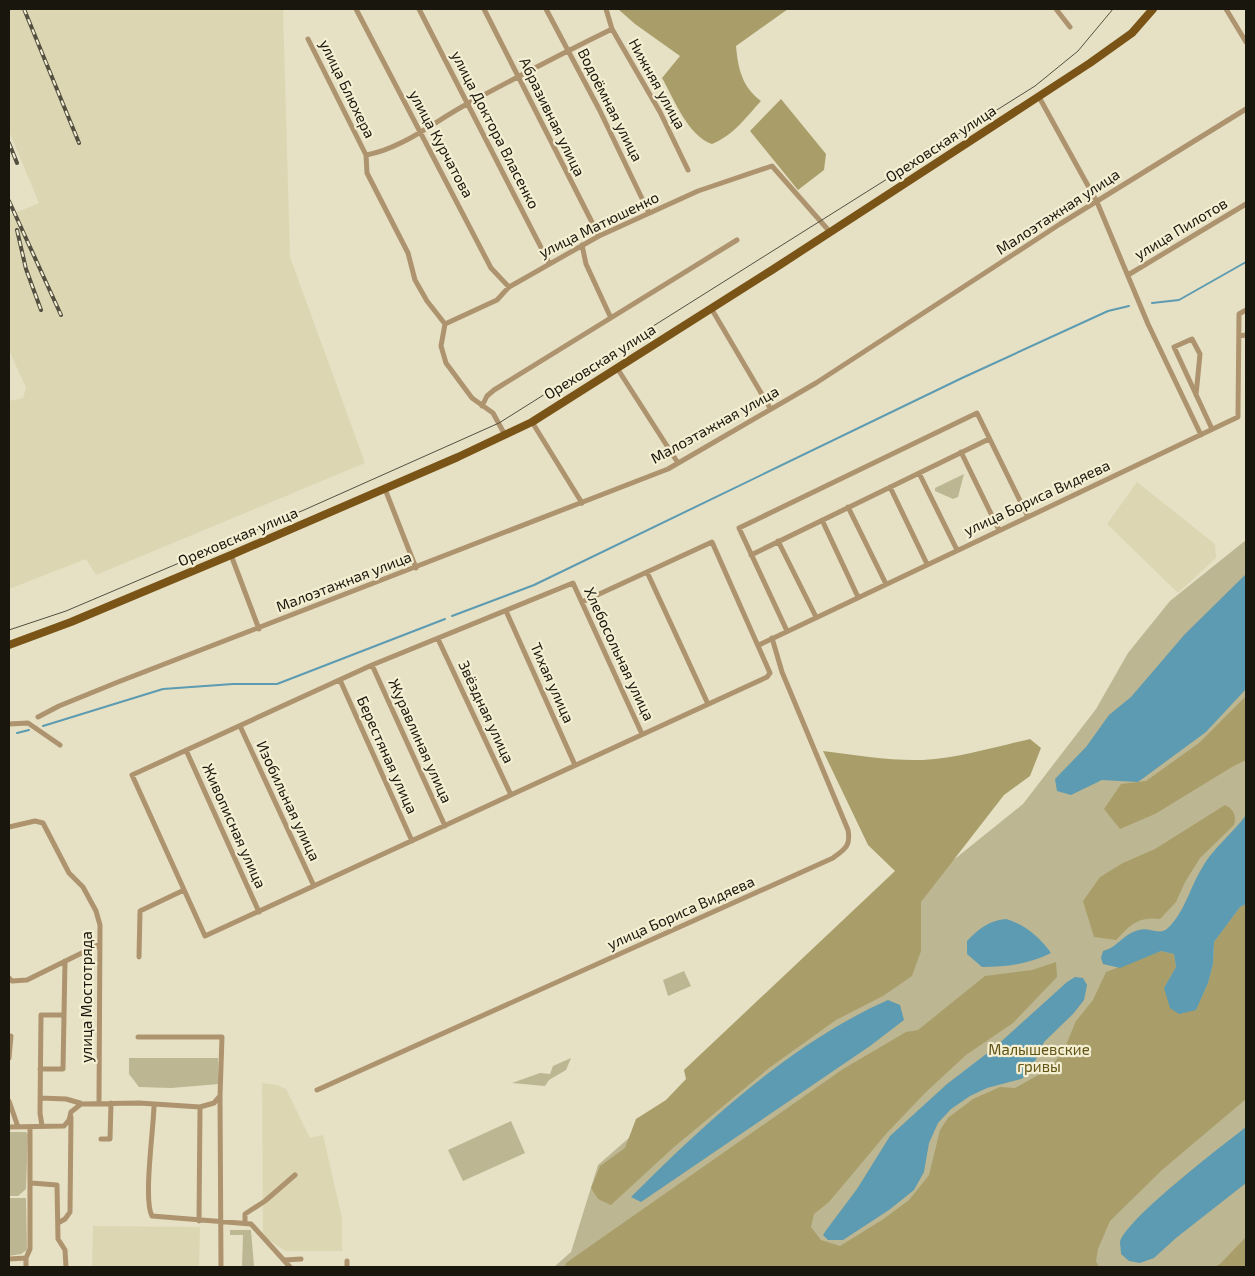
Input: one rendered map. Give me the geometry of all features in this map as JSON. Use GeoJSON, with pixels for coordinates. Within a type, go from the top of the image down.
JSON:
{"type":"FeatureCollection","features":[{"type":"Feature","properties":{"kind":"main road","name":"Ореховская улица"},"geometry":{"type":"LineString","coordinates":[[9,645],[71,622],[231,554],[532,422],[1039,97],[1132,33],[1153,9]]}},
{"type":"Feature","properties":{"kind":"street","name":"улица Курчатова"},"geometry":{"type":"LineString","coordinates":[[356,9],[491,268],[509,287]]}},
{"type":"Feature","properties":{"kind":"street","name":"улица Доктора Власенко"},"geometry":{"type":"LineString","coordinates":[[419,9],[549,263]]}},
{"type":"Feature","properties":{"kind":"street","name":"Абразивная улица"},"geometry":{"type":"LineString","coordinates":[[484,9],[599,236]]}},
{"type":"Feature","properties":{"kind":"street","name":"Водоёмная улица"},"geometry":{"type":"LineString","coordinates":[[546,9],[649,213]]}},
{"type":"Feature","properties":{"kind":"street","name":"Нижняя улица"},"geometry":{"type":"LineString","coordinates":[[606,9],[612,29],[660,112],[688,170]]}},
{"type":"Feature","properties":{"kind":"street"},"geometry":{"type":"LineString","coordinates":[[1056,9],[1070,27]]}},
{"type":"Feature","properties":{"kind":"street"},"geometry":{"type":"LineString","coordinates":[[1226,9],[1246,42]]}},
{"type":"Feature","properties":{"kind":"street"},"geometry":{"type":"LineString","coordinates":[[366,155],[374,154],[420,132],[568,50],[612,29]]}},
{"type":"Feature","properties":{"kind":"street","name":"улица Блюхера"},"geometry":{"type":"LineString","coordinates":[[308,39],[366,155],[367,173],[408,253],[415,280],[427,301],[446,324]]}},
{"type":"Feature","properties":{"kind":"street"},"geometry":{"type":"LineString","coordinates":[[1039,97],[1097,202],[1148,324],[1201,434]]}},
{"type":"Feature","properties":{"kind":"street","name":"Малоэтажная улица"},"geometry":{"type":"LineString","coordinates":[[38,717],[59,706],[582,503],[678,463],[816,382],[893,334],[1246,108]]}},
{"type":"Feature","properties":{"kind":"street","name":"улица Матюшенко"},"geometry":{"type":"LineString","coordinates":[[446,324],[497,300],[509,287],[599,236],[714,185],[772,166],[830,232]]}},
{"type":"Feature","properties":{"kind":"street","name":"улица Пилотов"},"geometry":{"type":"LineString","coordinates":[[1128,275],[1246,204]]}},
{"type":"Feature","properties":{"kind":"street"},"geometry":{"type":"LineString","coordinates":[[482,406],[487,396],[494,390],[610,316],[737,240]]}},
{"type":"Feature","properties":{"kind":"street"},"geometry":{"type":"LineString","coordinates":[[582,245],[586,264],[610,316]]}},
{"type":"Feature","properties":{"kind":"street"},"geometry":{"type":"LineString","coordinates":[[711,308],[770,408]]}},
{"type":"Feature","properties":{"kind":"street","name":"улица Бориса Видяева"},"geometry":{"type":"LineString","coordinates":[[759,645],[1238,417],[1239,314],[1246,310]]}},
{"type":"Feature","properties":{"kind":"street"},"geometry":{"type":"LineString","coordinates":[[446,324],[440,346],[443,357],[472,398],[492,413],[505,435]]}},
{"type":"Feature","properties":{"kind":"street"},"geometry":{"type":"LineString","coordinates":[[1239,336],[1246,336]]}},
{"type":"Feature","properties":{"kind":"street"},"geometry":{"type":"LineString","coordinates":[[1196,395],[1200,354],[1192,339],[1174,348],[1196,395],[1212,429]]}},
{"type":"Feature","properties":{"kind":"street"},"geometry":{"type":"LineString","coordinates":[[617,368],[678,463]]}},
{"type":"Feature","properties":{"kind":"street"},"geometry":{"type":"LineString","coordinates":[[787,632],[739,528],[977,413],[1028,516]]}},
{"type":"Feature","properties":{"kind":"street"},"geometry":{"type":"LineString","coordinates":[[532,422],[582,503]]}},
{"type":"Feature","properties":{"kind":"street"},"geometry":{"type":"LineString","coordinates":[[751,554],[989,439]]}},
{"type":"Feature","properties":{"kind":"street"},"geometry":{"type":"LineString","coordinates":[[961,452],[999,530]]}},
{"type":"Feature","properties":{"kind":"street"},"geometry":{"type":"LineString","coordinates":[[919,473],[957,550]]}},
{"type":"Feature","properties":{"kind":"street"},"geometry":{"type":"LineString","coordinates":[[890,487],[927,564]]}},
{"type":"Feature","properties":{"kind":"street"},"geometry":{"type":"LineString","coordinates":[[385,488],[416,568]]}},
{"type":"Feature","properties":{"kind":"street"},"geometry":{"type":"LineString","coordinates":[[848,507],[886,584]]}},
{"type":"Feature","properties":{"kind":"street"},"geometry":{"type":"LineString","coordinates":[[822,520],[858,598]]}},
{"type":"Feature","properties":{"kind":"street"},"geometry":{"type":"LineString","coordinates":[[778,541],[816,618]]}},
{"type":"Feature","properties":{"kind":"street"},"geometry":{"type":"LineString","coordinates":[[506,612],[372,665],[132,775],[205,936],[708,704],[770,673],[712,542],[582,602]]}},
{"type":"Feature","properties":{"kind":"street"},"geometry":{"type":"LineString","coordinates":[[231,554],[259,629]]}},
{"type":"Feature","properties":{"kind":"street"},"geometry":{"type":"LineString","coordinates":[[647,572],[708,704]]}},
{"type":"Feature","properties":{"kind":"street","name":"Хлебосольная улица"},"geometry":{"type":"LineString","coordinates":[[506,612],[573,583],[642,734]]}},
{"type":"Feature","properties":{"kind":"street","name":"Тихая улица"},"geometry":{"type":"LineString","coordinates":[[506,612],[575,765]]}},
{"type":"Feature","properties":{"kind":"street","name":"улица Бориса Видяева"},"geometry":{"type":"LineString","coordinates":[[318,1090],[833,858],[848,846],[850,840],[848,830],[782,672],[772,638]]}},
{"type":"Feature","properties":{"kind":"street","name":"Звёздная улица"},"geometry":{"type":"LineString","coordinates":[[438,639],[511,795]]}},
{"type":"Feature","properties":{"kind":"street","name":"Журавлиная улица"},"geometry":{"type":"LineString","coordinates":[[372,665],[444,826]]}},
{"type":"Feature","properties":{"kind":"street","name":"Берестяная улица"},"geometry":{"type":"LineString","coordinates":[[340,680],[412,841]]}},
{"type":"Feature","properties":{"kind":"street"},"geometry":{"type":"LineString","coordinates":[[9,724],[28,723],[60,745]]}},
{"type":"Feature","properties":{"kind":"street","name":"Изобильная улица"},"geometry":{"type":"LineString","coordinates":[[240,726],[314,886]]}},
{"type":"Feature","properties":{"kind":"street","name":"Живописная улица"},"geometry":{"type":"LineString","coordinates":[[186,750],[259,912]]}},
{"type":"Feature","properties":{"kind":"street","name":"улица Мостотряда"},"geometry":{"type":"LineString","coordinates":[[9,827],[35,821],[43,824],[48,829],[70,872],[83,886],[96,911],[100,925],[99,1103]]}},
{"type":"Feature","properties":{"kind":"street"},"geometry":{"type":"LineString","coordinates":[[139,957],[140,910],[184,890]]}},
{"type":"Feature","properties":{"kind":"street"},"geometry":{"type":"LineString","coordinates":[[9,978],[12,981],[27,980],[100,944]]}},
{"type":"Feature","properties":{"kind":"street"},"geometry":{"type":"LineString","coordinates":[[40,1069],[63,1069],[65,961]]}},
{"type":"Feature","properties":{"kind":"street"},"geometry":{"type":"LineString","coordinates":[[42,1126],[40,1098],[41,1015],[64,1015]]}},
{"type":"Feature","properties":{"kind":"street"},"geometry":{"type":"LineString","coordinates":[[9,1058],[11,1036]]}},
{"type":"Feature","properties":{"kind":"street"},"geometry":{"type":"LineString","coordinates":[[138,1037],[222,1037],[220,1096],[221,1267]]}},
{"type":"Feature","properties":{"kind":"street"},"geometry":{"type":"LineString","coordinates":[[40,1098],[66,1099],[81,1104],[154,1104],[200,1107],[214,1103],[220,1096]]}},
{"type":"Feature","properties":{"kind":"street"},"geometry":{"type":"LineString","coordinates":[[9,1100],[18,1127]]}},
{"type":"Feature","properties":{"kind":"street"},"geometry":{"type":"LineString","coordinates":[[101,1139],[110,1139],[111,1103]]}},
{"type":"Feature","properties":{"kind":"street"},"geometry":{"type":"LineString","coordinates":[[9,1127],[64,1126],[69,1120],[71,1112],[81,1104]]}},
{"type":"Feature","properties":{"kind":"street"},"geometry":{"type":"LineString","coordinates":[[154,1104],[154,1123],[150,1140],[150,1214],[154,1218],[245,1222],[251,1224],[290,1267]]}},
{"type":"Feature","properties":{"kind":"street"},"geometry":{"type":"LineString","coordinates":[[199,1220],[200,1107]]}},
{"type":"Feature","properties":{"kind":"street"},"geometry":{"type":"LineString","coordinates":[[58,1223],[65,1219],[70,1212],[71,1112]]}},
{"type":"Feature","properties":{"kind":"street"},"geometry":{"type":"LineString","coordinates":[[26,1267],[26,1258],[30,1249],[30,1127]]}},
{"type":"Feature","properties":{"kind":"street"},"geometry":{"type":"LineString","coordinates":[[245,1222],[245,1214],[265,1201],[295,1175]]}},
{"type":"Feature","properties":{"kind":"street"},"geometry":{"type":"LineString","coordinates":[[31,1183],[57,1185],[58,1239],[65,1250],[66,1267]]}},
{"type":"Feature","properties":{"kind":"street"},"geometry":{"type":"LineString","coordinates":[[9,1258],[26,1258]]}},
{"type":"Feature","properties":{"kind":"street"},"geometry":{"type":"LineString","coordinates":[[285,1260],[301,1259]]}},
{"type":"Feature","properties":{"kind":"shaded area"},"geometry":{"type":"Polygon","coordinates":[[[9,9],[283,9],[290,257],[365,463],[96,575],[86,559],[9,589],[9,401],[23,398],[26,388],[9,350],[9,219],[10,215],[39,203],[9,131],[9,9]]]}},
{"type":"Feature","properties":{"kind":"shaded area"},"geometry":{"type":"Polygon","coordinates":[[[618,9],[788,9],[736,46],[738,62],[745,83],[749,90],[761,101],[727,136],[712,144],[703,140],[682,116],[662,78],[680,56],[635,24],[618,9]]]}},
{"type":"Feature","properties":{"kind":"shaded area"},"geometry":{"type":"Polygon","coordinates":[[[781,99],[826,154],[824,170],[798,190],[750,131],[781,99]]]}},
{"type":"Feature","properties":{"kind":"shaded area"},"geometry":{"type":"Polygon","coordinates":[[[1137,482],[1215,544],[1216,558],[1178,593],[1107,524],[1137,482]]]}},
{"type":"Feature","properties":{"kind":"shaded area"},"geometry":{"type":"Polygon","coordinates":[[[1246,696],[1246,760],[1155,814],[1120,829],[1104,809],[1121,784],[1146,781],[1199,743],[1246,696]]]}},
{"type":"Feature","properties":{"kind":"shaded area"},"geometry":{"type":"Polygon","coordinates":[[[1030,739],[1041,748],[1030,776],[1004,795],[921,902],[921,951],[912,976],[883,996],[836,1020],[769,1068],[674,1147],[611,1205],[598,1199],[591,1188],[600,1166],[625,1148],[636,1119],[666,1100],[686,1079],[684,1070],[895,871],[868,845],[823,751],[886,759],[923,760],[963,755],[1030,739]]]}},
{"type":"Feature","properties":{"kind":"shaded area"},"geometry":{"type":"Polygon","coordinates":[[[1225,805],[1234,813],[1234,825],[1200,858],[1185,882],[1176,902],[1160,919],[1140,920],[1116,940],[1094,937],[1083,901],[1100,877],[1123,863],[1155,849],[1225,805]]]}},
{"type":"Feature","properties":{"kind":"shaded area"},"geometry":{"type":"Polygon","coordinates":[[[1246,904],[1246,1099],[1162,1170],[1110,1221],[1098,1249],[1096,1261],[1099,1267],[565,1267],[566,1263],[843,1069],[906,1032],[918,1030],[985,976],[1032,970],[1056,962],[1057,977],[1013,1023],[966,1055],[925,1093],[886,1134],[829,1202],[814,1214],[811,1227],[821,1240],[840,1246],[882,1220],[909,1200],[929,1175],[940,1130],[948,1118],[973,1099],[1000,1087],[1015,1088],[1049,1069],[1063,1052],[1076,1021],[1093,1000],[1106,972],[1161,951],[1174,954],[1176,967],[1164,988],[1196,1009],[1208,983],[1213,964],[1214,942],[1240,907],[1246,904]]]}},
{"type":"Feature","properties":{"kind":"shaded area"},"geometry":{"type":"Polygon","coordinates":[[[262,1083],[277,1085],[286,1089],[310,1138],[323,1135],[342,1218],[342,1251],[285,1251],[266,1238],[263,1232],[262,1083]]]}},
{"type":"Feature","properties":{"kind":"shaded area"},"geometry":{"type":"Polygon","coordinates":[[[93,1226],[200,1227],[199,1267],[92,1267],[93,1226]]]}},
{"type":"Feature","properties":{"kind":"shaded area"},"geometry":{"type":"Polygon","coordinates":[[[1246,1237],[1246,1267],[1214,1267],[1220,1264],[1246,1237]]]}},
{"type":"Feature","properties":{"kind":"green space"},"geometry":{"type":"Polygon","coordinates":[[[964,474],[958,497],[953,499],[935,491],[935,488],[964,474]]]}},
{"type":"Feature","properties":{"kind":"green space","name":"Малышевские гривы"},"geometry":{"type":"Polygon","coordinates":[[[1246,540],[1246,1267],[554,1267],[571,1252],[598,1165],[864,932],[1023,804],[1096,709],[1128,653],[1170,601],[1246,540]]]}},
{"type":"Feature","properties":{"kind":"green space"},"geometry":{"type":"Polygon","coordinates":[[[684,971],[691,986],[668,996],[663,980],[684,971]]]}},
{"type":"Feature","properties":{"kind":"green space"},"geometry":{"type":"Polygon","coordinates":[[[129,1058],[218,1058],[219,1084],[171,1088],[139,1087],[129,1074],[129,1058]]]}},
{"type":"Feature","properties":{"kind":"green space"},"geometry":{"type":"Polygon","coordinates":[[[571,1058],[566,1070],[549,1080],[545,1086],[512,1083],[540,1073],[550,1074],[553,1066],[571,1058]]]}},
{"type":"Feature","properties":{"kind":"green space"},"geometry":{"type":"Polygon","coordinates":[[[511,1121],[525,1153],[463,1181],[448,1150],[511,1121]]]}},
{"type":"Feature","properties":{"kind":"green space"},"geometry":{"type":"Polygon","coordinates":[[[9,1132],[26,1132],[28,1135],[26,1189],[18,1196],[9,1196],[9,1132]]]}},
{"type":"Feature","properties":{"kind":"green space"},"geometry":{"type":"Polygon","coordinates":[[[9,1198],[26,1198],[27,1250],[21,1254],[9,1256],[9,1198]]]}},
{"type":"Feature","properties":{"kind":"green space"},"geometry":{"type":"Polygon","coordinates":[[[230,1230],[251,1230],[254,1266],[275,1267],[242,1267],[243,1235],[230,1235],[230,1230]]]}},
{"type":"Feature","properties":{"kind":"water"},"geometry":{"type":"Polygon","coordinates":[[[1246,574],[1246,689],[1206,732],[1138,782],[1102,780],[1071,795],[1057,791],[1055,779],[1086,747],[1109,715],[1131,697],[1185,634],[1246,574]]]}},
{"type":"Feature","properties":{"kind":"water"},"geometry":{"type":"Polygon","coordinates":[[[1246,815],[1246,904],[1240,907],[1214,942],[1213,964],[1208,983],[1196,1010],[1179,1014],[1170,1008],[1164,988],[1176,967],[1174,954],[1161,951],[1120,968],[1103,964],[1101,958],[1103,951],[1134,932],[1143,929],[1161,931],[1168,928],[1179,915],[1206,861],[1246,815]]]}},
{"type":"Feature","properties":{"kind":"water"},"geometry":{"type":"Polygon","coordinates":[[[1006,919],[1019,924],[1031,932],[1051,953],[1018,964],[982,967],[967,954],[967,941],[985,926],[995,921],[1006,919]]]}},
{"type":"Feature","properties":{"kind":"water"},"geometry":{"type":"Polygon","coordinates":[[[1075,977],[1083,978],[1087,985],[1084,1000],[1073,1014],[1044,1042],[1029,1074],[1021,1079],[987,1088],[970,1096],[951,1109],[938,1123],[929,1143],[924,1172],[914,1190],[889,1210],[843,1240],[828,1240],[823,1235],[857,1189],[890,1136],[947,1084],[994,1048],[1067,982],[1075,977]]]}},
{"type":"Feature","properties":{"kind":"water"},"geometry":{"type":"Polygon","coordinates":[[[888,1000],[900,1005],[904,1020],[870,1046],[641,1202],[631,1197],[719,1113],[751,1087],[817,1039],[852,1018],[888,1000]]]}},
{"type":"Feature","properties":{"kind":"water"},"geometry":{"type":"Polygon","coordinates":[[[1246,1127],[1246,1183],[1176,1238],[1154,1258],[1140,1263],[1129,1261],[1121,1254],[1120,1242],[1126,1231],[1139,1217],[1156,1200],[1246,1127]]]}},
{"type":"Feature","properties":{"kind":"waterway"},"geometry":{"type":"LineString","coordinates":[[1152,303],[1179,300],[1246,262]]}},
{"type":"Feature","properties":{"kind":"waterway"},"geometry":{"type":"LineString","coordinates":[[452,616],[534,585],[962,378],[1108,311],[1129,306]]}},
{"type":"Feature","properties":{"kind":"waterway"},"geometry":{"type":"LineString","coordinates":[[43,726],[163,689],[233,684],[277,684],[445,619]]}},
{"type":"Feature","properties":{"kind":"waterway"},"geometry":{"type":"LineString","coordinates":[[17,733],[29,730]]}},
{"type":"Feature","properties":{"kind":"tram line"},"geometry":{"type":"LineString","coordinates":[[9,630],[66,611],[304,510],[499,423],[1035,86],[1078,51],[1113,9]]}},
{"type":"Feature","properties":{"kind":"railway"},"geometry":{"type":"LineString","coordinates":[[24,9],[79,143]]}},
{"type":"Feature","properties":{"kind":"railway"},"geometry":{"type":"LineString","coordinates":[[9,143],[17,163]]}},
{"type":"Feature","properties":{"kind":"railway"},"geometry":{"type":"LineString","coordinates":[[9,201],[61,315]]}},
{"type":"Feature","properties":{"kind":"railway"},"geometry":{"type":"LineString","coordinates":[[17,230],[26,269],[41,310]]}}]}
